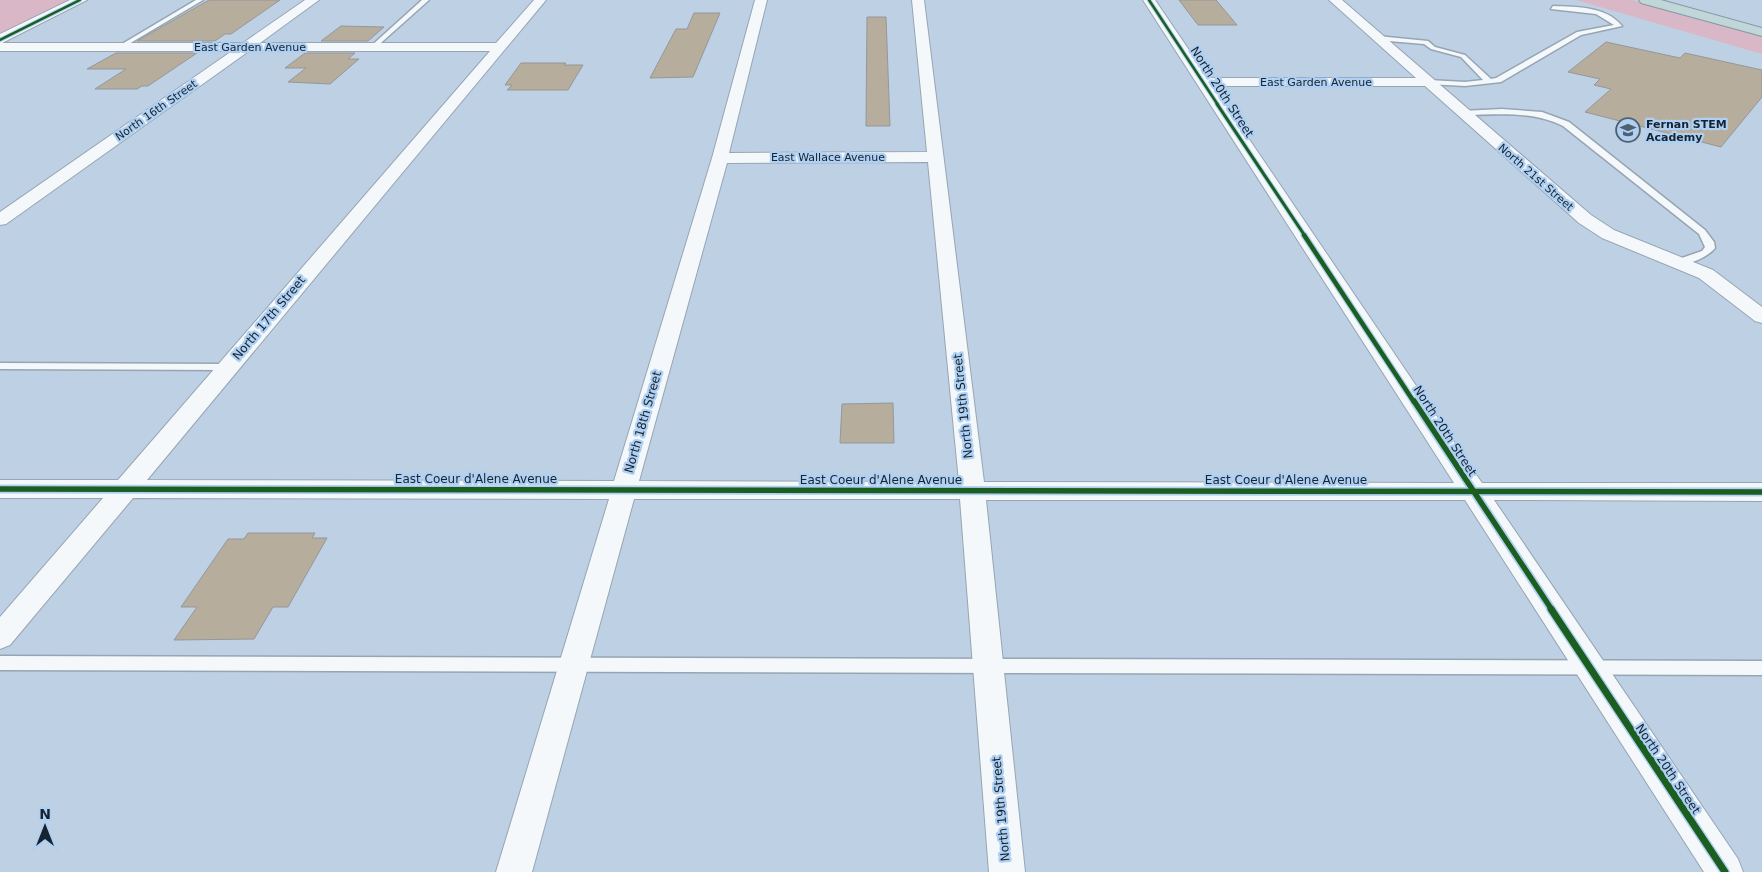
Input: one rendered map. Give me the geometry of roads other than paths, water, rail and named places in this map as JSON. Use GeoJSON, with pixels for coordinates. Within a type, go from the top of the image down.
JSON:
{"type":"FeatureCollection","features":[{"type":"Feature","properties":{"kind":"highway"},"geometry":{"type":"LineString","coordinates":[[1646,0],[1762,32]]}},
{"type":"Feature","properties":{"kind":"highway"},"geometry":{"type":"LineString","coordinates":[[1656,0],[1762,26]]}},
{"type":"Feature","properties":{"kind":"main road"},"geometry":{"type":"LineString","coordinates":[[1,41],[80,0]]}},
{"type":"Feature","properties":{"kind":"street","name":"North 16th Street"},"geometry":{"type":"LineString","coordinates":[[0,220],[313,0]]}},
{"type":"Feature","properties":{"kind":"street","name":"North 17th Street"},"geometry":{"type":"LineString","coordinates":[[0,637],[540,0]]}},
{"type":"Feature","properties":{"kind":"street","name":"North 18th Street"},"geometry":{"type":"LineString","coordinates":[[514,872],[720,158],[760,0]]}},
{"type":"Feature","properties":{"kind":"street","name":"North 19th Street"},"geometry":{"type":"LineString","coordinates":[[918,0],[972,490],[1007,872]]}},
{"type":"Feature","properties":{"kind":"street","name":"North 20th Street"},"geometry":{"type":"LineString","coordinates":[[1149,0],[1725,872]]}},
{"type":"Feature","properties":{"kind":"street","name":"North 21st Street"},"geometry":{"type":"LineString","coordinates":[[1335,0],[1462,113],[1592,224],[1623,241],[1680,262],[1714,280],[1762,317]]}},
{"type":"Feature","properties":{"kind":"street","name":"East Garden Avenue"},"geometry":{"type":"LineString","coordinates":[[1,41],[120,47],[500,47]]}},
{"type":"Feature","properties":{"kind":"street","name":"East Garden Avenue"},"geometry":{"type":"LineString","coordinates":[[1204,82],[1428,82]]}},
{"type":"Feature","properties":{"kind":"street","name":"East Wallace Avenue"},"geometry":{"type":"LineString","coordinates":[[720,158],[936,157]]}},
{"type":"Feature","properties":{"kind":"street","name":"East Coeur d'Alene Avenue"},"geometry":{"type":"LineString","coordinates":[[0,489],[624,488],[1762,492]]}},
{"type":"Feature","properties":{"kind":"lane"},"geometry":{"type":"LineString","coordinates":[[120,47],[200,0]]}},
{"type":"Feature","properties":{"kind":"lane"},"geometry":{"type":"LineString","coordinates":[[372,48],[426,0]]}},
{"type":"Feature","properties":{"kind":"lane"},"geometry":{"type":"LineString","coordinates":[[1428,82],[1490,82],[1498,80],[1578,33],[1619,26],[1613,20],[1592,12],[1553,8]]}},
{"type":"Feature","properties":{"kind":"lane"},"geometry":{"type":"LineString","coordinates":[[1378,38],[1426,42],[1433,48],[1467,58],[1490,82]]}},
{"type":"Feature","properties":{"kind":"lane"},"geometry":{"type":"LineString","coordinates":[[1462,113],[1542,114],[1566,124],[1702,232],[1709,242],[1710,248],[1706,253],[1680,262]]}},
{"type":"Feature","properties":{"kind":"lane"},"geometry":{"type":"LineString","coordinates":[[0,366],[227,367]]}},
{"type":"Feature","properties":{"kind":"lane"},"geometry":{"type":"LineString","coordinates":[[0,663],[1762,668]]}},
{"type":"Feature","properties":{"kind":"place","name":"Fernan STEM Academy"},"geometry":{"type":"Point","coordinates":[1628,130]}}]}
